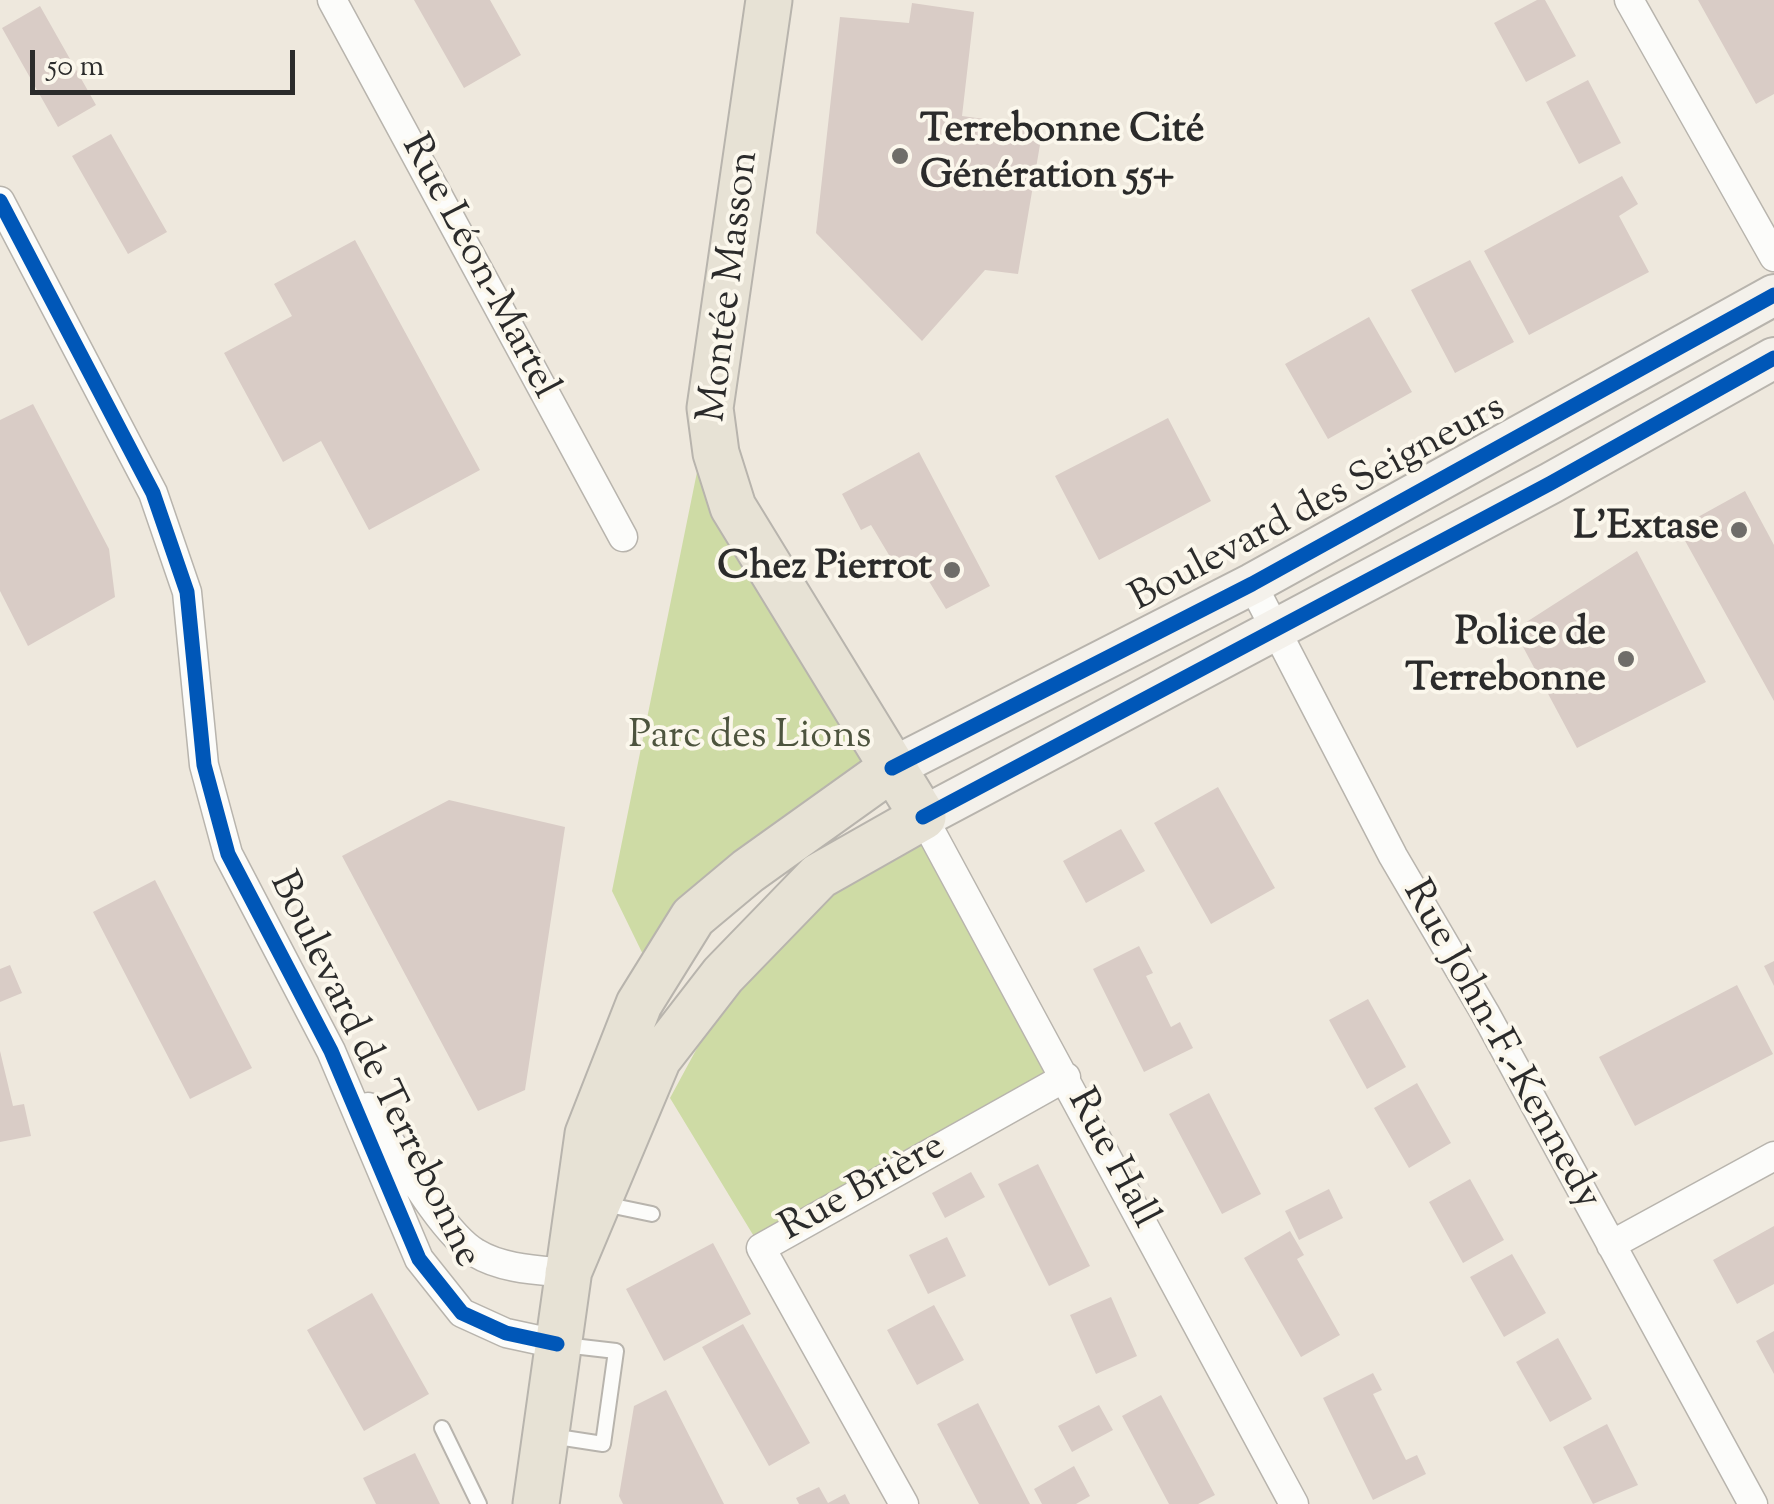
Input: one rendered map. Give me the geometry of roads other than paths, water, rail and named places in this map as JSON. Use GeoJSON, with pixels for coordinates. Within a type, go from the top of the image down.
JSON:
{"type":"FeatureCollection","features":[{"type":"Feature","properties":{"kind":"main road","name":"Montée Masson"},"geometry":{"type":"LineString","coordinates":[[769,1],[710,408],[716,452],[733,508],[923,818]]}},
{"type":"Feature","properties":{"kind":"main road","name":"Boulevard des Seigneurs"},"geometry":{"type":"LineString","coordinates":[[892,768],[1252,584],[1774,294]]}},
{"type":"Feature","properties":{"kind":"main road"},"geometry":{"type":"LineString","coordinates":[[536,1504],[568,1273],[587,1200],[658,1059],[723,975],[819,876],[1272,628],[1551,483],[1774,358]]}},
{"type":"Feature","properties":{"kind":"main road","name":"Boulevard des Seigneurs"},"geometry":{"type":"LineString","coordinates":[[1524,432],[1551,483]]}},
{"type":"Feature","properties":{"kind":"main road"},"geometry":{"type":"LineString","coordinates":[[587,1200],[588,1134],[622,1039],[654,977],[693,918],[748,871],[892,768]]}},
{"type":"Feature","properties":{"kind":"street","name":"Rue Léon-Martel"},"geometry":{"type":"LineString","coordinates":[[332,0],[622,537]]}},
{"type":"Feature","properties":{"kind":"street"},"geometry":{"type":"LineString","coordinates":[[1629,0],[1774,257]]}},
{"type":"Feature","properties":{"kind":"street","name":"Boulevard de Terrebonne"},"geometry":{"type":"LineString","coordinates":[[0,201],[153,493],[187,592],[204,765],[228,854],[332,1052],[431,1278],[462,1313],[478,1322],[557,1344]]}},
{"type":"Feature","properties":{"kind":"street","name":"Rue John-F.-Kennedy"},"geometry":{"type":"LineString","coordinates":[[1252,584],[1393,856],[1485,1013],[1753,1504]]}},
{"type":"Feature","properties":{"kind":"street","name":"Rue Hall"},"geometry":{"type":"LineString","coordinates":[[923,818],[1294,1504]]}},
{"type":"Feature","properties":{"kind":"street","name":"Boulevard de Terrebonne"},"geometry":{"type":"LineString","coordinates":[[332,1052],[434,1207],[474,1252],[512,1265],[568,1273]]}},
{"type":"Feature","properties":{"kind":"street","name":"Rue Brière"},"geometry":{"type":"LineString","coordinates":[[904,1504],[761,1248],[1066,1077]]}},
{"type":"Feature","properties":{"kind":"street"},"geometry":{"type":"LineString","coordinates":[[1611,1245],[1774,1156]]}},
{"type":"Feature","properties":{"kind":"lane"},"geometry":{"type":"LineString","coordinates":[[587,1200],[652,1214]]}},
{"type":"Feature","properties":{"kind":"lane"},"geometry":{"type":"LineString","coordinates":[[442,1428],[479,1504]]}},
{"type":"Feature","properties":{"kind":"place","name":"Terrebonne Cité Génération 55+"},"geometry":{"type":"Point","coordinates":[900,156]}},
{"type":"Feature","properties":{"kind":"place","name":"L'Extase"},"geometry":{"type":"Point","coordinates":[1739,530]}},
{"type":"Feature","properties":{"kind":"place","name":"Chez Pierrot"},"geometry":{"type":"Point","coordinates":[952,570]}},
{"type":"Feature","properties":{"kind":"place","name":"Police de Terrebonne"},"geometry":{"type":"Point","coordinates":[1626,659]}},
{"type":"Feature","properties":{"kind":"park label","name":"Parc des Lions"},"geometry":{"type":"Point","coordinates":[750,739]}}]}
